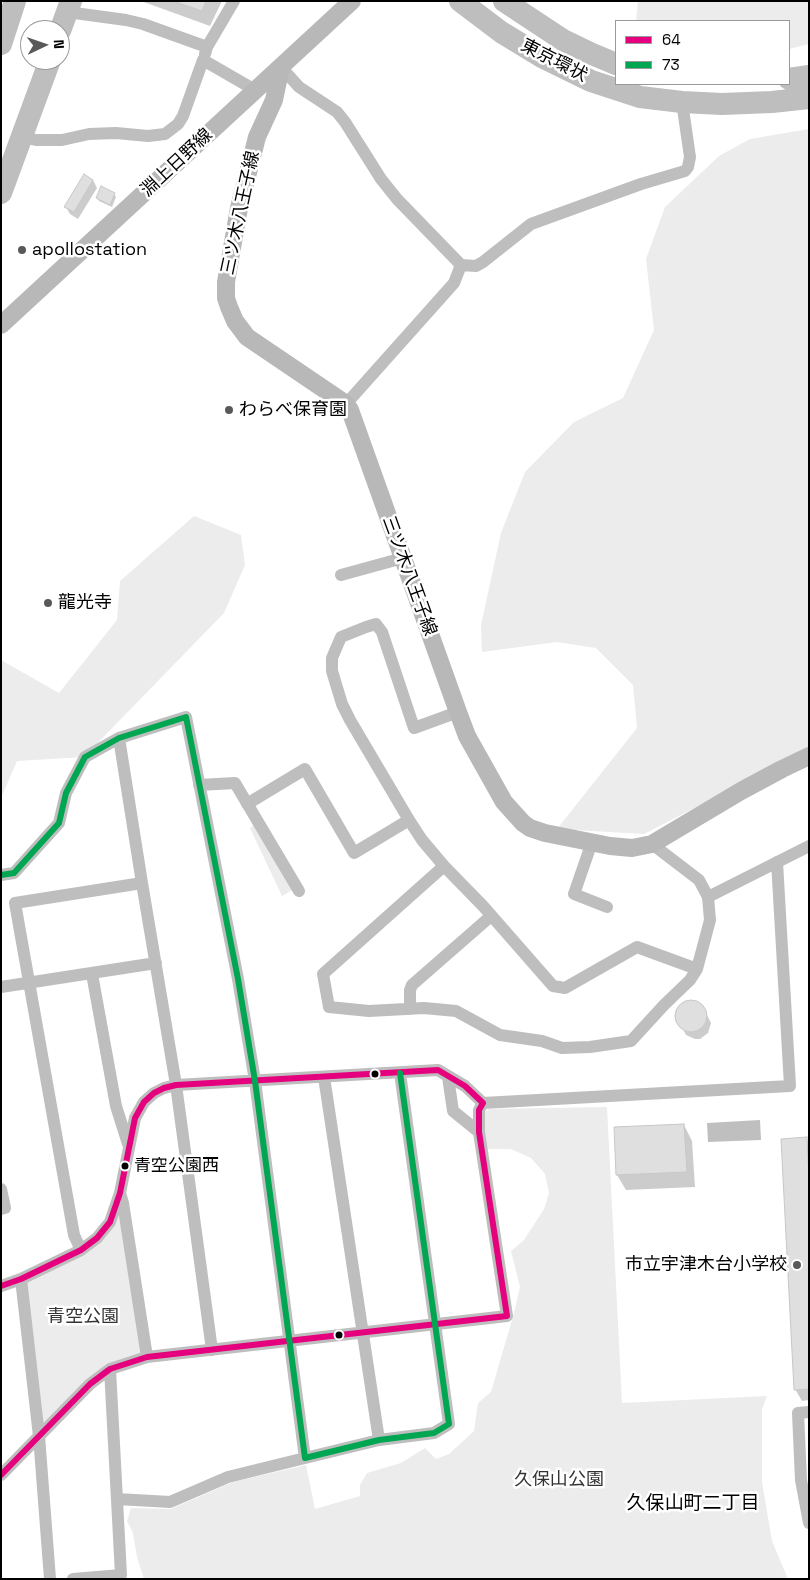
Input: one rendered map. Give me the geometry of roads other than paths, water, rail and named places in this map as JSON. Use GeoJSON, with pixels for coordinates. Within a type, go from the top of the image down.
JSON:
{"type":"FeatureCollection","features":[{"type":"Feature","properties":{"kind":"highway"},"geometry":{"type":"LineString","coordinates":[[1,44],[15,1]]}},
{"type":"Feature","properties":{"kind":"highway","name":"東京環状"},"geometry":{"type":"LineString","coordinates":[[460,1],[528,49],[569,71],[599,84],[640,97],[682,102],[738,104],[809,98]]}},
{"type":"Feature","properties":{"kind":"highway","name":"東京環状"},"geometry":{"type":"LineString","coordinates":[[504,1],[563,40],[615,64]]}},
{"type":"Feature","properties":{"kind":"highway"},"geometry":{"type":"LineString","coordinates":[[2,190],[46,70]]}},
{"type":"Feature","properties":{"kind":"highway"},"geometry":{"type":"LineString","coordinates":[[790,79],[809,76]]}},
{"type":"Feature","properties":{"kind":"main road","name":"淵上日野線"},"geometry":{"type":"LineString","coordinates":[[1,325],[352,1]]}},
{"type":"Feature","properties":{"kind":"main road","name":"三ツ木八王子線"},"geometry":{"type":"LineString","coordinates":[[281,67],[274,100],[258,137],[248,168],[228,269],[226,298],[235,321],[247,338],[346,404],[350,410],[467,736],[493,784],[516,817],[530,828],[545,833],[632,848],[652,844],[741,791],[809,756]]}},
{"type":"Feature","properties":{"kind":"street"},"geometry":{"type":"LineString","coordinates":[[22,137],[36,140],[62,140],[89,134],[116,133],[148,136],[165,134],[172,130],[183,116],[207,47],[234,1]]}},
{"type":"Feature","properties":{"kind":"street"},"geometry":{"type":"LineString","coordinates":[[66,15],[143,24],[207,47]]}},
{"type":"Feature","properties":{"kind":"street"},"geometry":{"type":"LineString","coordinates":[[203,60],[255,90]]}},
{"type":"Feature","properties":{"kind":"street"},"geometry":{"type":"LineString","coordinates":[[281,67],[298,87],[337,112],[386,186],[461,265],[476,266],[483,262],[531,224],[641,184],[685,171],[688,167],[690,156],[682,102]]}},
{"type":"Feature","properties":{"kind":"street"},"geometry":{"type":"LineString","coordinates":[[346,404],[454,283],[461,265]]}},
{"type":"Feature","properties":{"kind":"street"},"geometry":{"type":"LineString","coordinates":[[341,575],[403,558]]}},
{"type":"Feature","properties":{"kind":"street"},"geometry":{"type":"LineString","coordinates":[[458,712],[414,728],[382,632],[376,624],[366,626],[341,637],[332,658],[332,671],[342,704],[409,820],[422,840],[444,866],[553,986],[565,988],[637,947],[697,969]]}},
{"type":"Feature","properties":{"kind":"street"},"geometry":{"type":"LineString","coordinates":[[1,875],[14,873],[59,823],[66,793],[85,757],[119,738],[186,717],[238,979],[255,1081],[305,1458]]}},
{"type":"Feature","properties":{"kind":"street"},"geometry":{"type":"LineString","coordinates":[[119,738],[176,1085],[212,1350]]}},
{"type":"Feature","properties":{"kind":"street"},"geometry":{"type":"LineString","coordinates":[[247,804],[305,769],[354,853],[409,820]]}},
{"type":"Feature","properties":{"kind":"street"},"geometry":{"type":"LineString","coordinates":[[199,785],[235,783],[299,891]]}},
{"type":"Feature","properties":{"kind":"street"},"geometry":{"type":"LineString","coordinates":[[592,842],[574,894],[607,907]]}},
{"type":"Feature","properties":{"kind":"street"},"geometry":{"type":"LineString","coordinates":[[444,866],[323,974],[330,1007],[368,1012],[424,1008],[456,1011],[500,1035],[542,1041],[562,1048],[590,1048],[631,1041],[690,980],[697,969],[710,920],[708,897],[699,880],[652,844]]}},
{"type":"Feature","properties":{"kind":"street"},"geometry":{"type":"LineString","coordinates":[[708,897],[809,846]]}},
{"type":"Feature","properties":{"kind":"street"},"geometry":{"type":"LineString","coordinates":[[1,1286],[21,1279],[81,1250],[97,1238],[110,1222],[120,1193],[136,1118],[144,1102],[154,1093],[164,1088],[176,1085],[438,1070],[465,1086],[483,1103],[790,1086],[777,862]]}},
{"type":"Feature","properties":{"kind":"street"},"geometry":{"type":"LineString","coordinates":[[81,1250],[74,1235],[15,903],[142,883]]}},
{"type":"Feature","properties":{"kind":"street"},"geometry":{"type":"LineString","coordinates":[[410,1009],[410,990],[412,985],[491,916]]}},
{"type":"Feature","properties":{"kind":"street"},"geometry":{"type":"LineString","coordinates":[[1,988],[156,963]]}},
{"type":"Feature","properties":{"kind":"street"},"geometry":{"type":"LineString","coordinates":[[92,974],[116,1106],[129,1145]]}},
{"type":"Feature","properties":{"kind":"street"},"geometry":{"type":"LineString","coordinates":[[117,1499],[170,1502],[228,1477],[379,1440],[434,1433],[449,1424],[400,1073]]}},
{"type":"Feature","properties":{"kind":"street"},"geometry":{"type":"LineString","coordinates":[[324,1077],[379,1440]]}},
{"type":"Feature","properties":{"kind":"street"},"geometry":{"type":"LineString","coordinates":[[448,1077],[453,1111],[479,1132]]}},
{"type":"Feature","properties":{"kind":"street"},"geometry":{"type":"LineString","coordinates":[[1,1475],[90,1384],[110,1369],[147,1357],[507,1316],[479,1132],[479,1110],[483,1103]]}},
{"type":"Feature","properties":{"kind":"street"},"geometry":{"type":"LineString","coordinates":[[1,1189],[5,1208],[1,1209]]}},
{"type":"Feature","properties":{"kind":"street"},"geometry":{"type":"LineString","coordinates":[[120,1193],[147,1357]]}},
{"type":"Feature","properties":{"kind":"street"},"geometry":{"type":"LineString","coordinates":[[21,1279],[39,1436],[50,1579]]}},
{"type":"Feature","properties":{"kind":"street"},"geometry":{"type":"LineString","coordinates":[[73,1579],[121,1575],[110,1369]]}},
{"type":"Feature","properties":{"kind":"street"},"geometry":{"type":"LineString","coordinates":[[809,1412],[798,1413],[802,1480],[809,1523]]}},
{"type":"Feature","properties":{"kind":"place","name":"apollostation"},"geometry":{"type":"Point","coordinates":[22,250]}},
{"type":"Feature","properties":{"kind":"place","name":"わらべ保育園"},"geometry":{"type":"Point","coordinates":[229,410]}},
{"type":"Feature","properties":{"kind":"place","name":"龍光寺"},"geometry":{"type":"Point","coordinates":[48,603]}},
{"type":"Feature","properties":{"kind":"place","name":"青空公園西"},"geometry":{"type":"Point","coordinates":[125,1166]}},
{"type":"Feature","properties":{"kind":"place","name":"市立宇津木台小学校"},"geometry":{"type":"Point","coordinates":[797,1265]}},
{"type":"Feature","properties":{"kind":"district","name":"久保山町二丁目"},"geometry":{"type":"Point","coordinates":[693,1504]}},
{"type":"Feature","properties":{"kind":"park label","name":"青空公園"},"geometry":{"type":"Point","coordinates":[83,1317]}},
{"type":"Feature","properties":{"kind":"park label","name":"久保山公園"},"geometry":{"type":"Point","coordinates":[559,1480]}}]}
